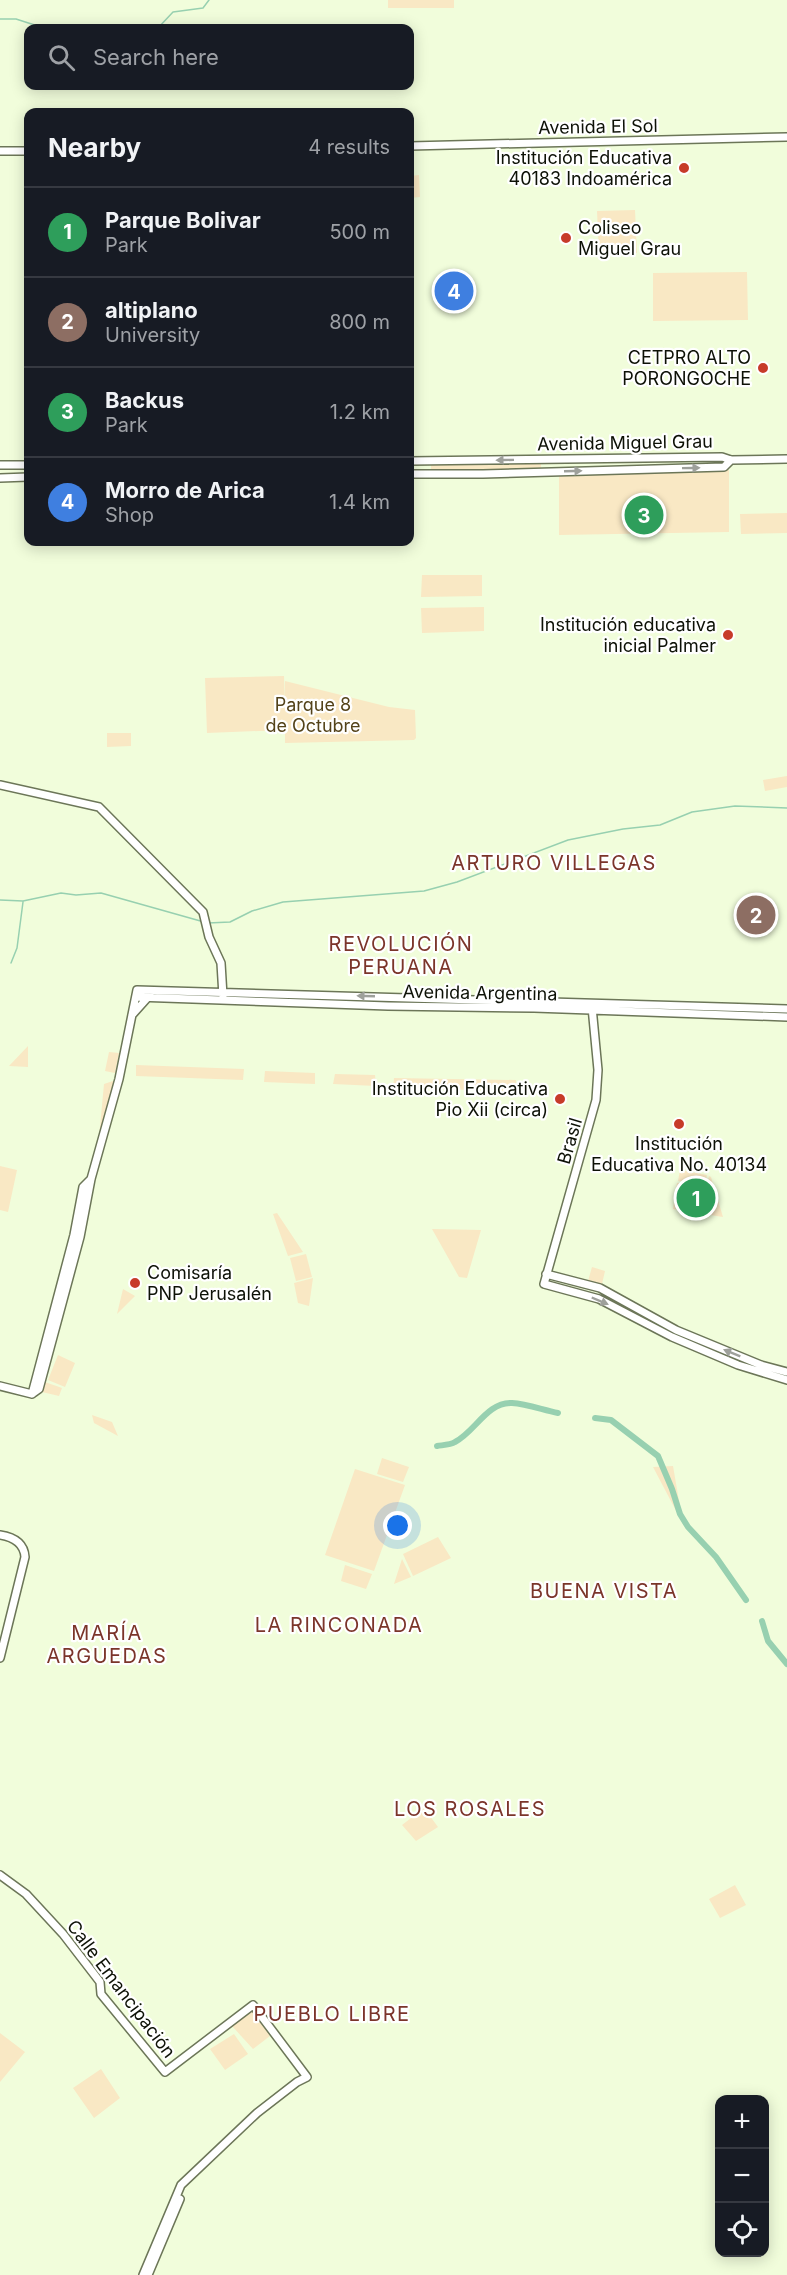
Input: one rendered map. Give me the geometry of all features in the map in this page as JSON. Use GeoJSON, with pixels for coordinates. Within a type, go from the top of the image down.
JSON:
{"type":"FeatureCollection","features":[{"type":"Feature","properties":{"kind":"street","name":"Avenida El Sol"},"geometry":{"type":"LineString","coordinates":[[414,146],[787,137]]}},
{"type":"Feature","properties":{"kind":"street"},"geometry":{"type":"LineString","coordinates":[[0,151],[24,151]]}},
{"type":"Feature","properties":{"kind":"street","name":"Avenida Miguel Grau"},"geometry":{"type":"LineString","coordinates":[[414,461],[722,457],[731,460],[724,467],[414,474]]}},
{"type":"Feature","properties":{"kind":"street"},"geometry":{"type":"LineString","coordinates":[[731,460],[787,459]]}},
{"type":"Feature","properties":{"kind":"street"},"geometry":{"type":"LineString","coordinates":[[0,465],[24,465]]}},
{"type":"Feature","properties":{"kind":"street"},"geometry":{"type":"LineString","coordinates":[[0,478],[24,477]]}},
{"type":"Feature","properties":{"kind":"street"},"geometry":{"type":"LineString","coordinates":[[0,785],[99,807],[203,912],[207,929],[221,963],[223,996]]}},
{"type":"Feature","properties":{"kind":"street","name":"Avenida Argentina"},"geometry":{"type":"LineString","coordinates":[[132,1015],[137,993],[150,993],[751,1012],[787,1017]]}},
{"type":"Feature","properties":{"kind":"street"},"geometry":{"type":"LineString","coordinates":[[0,1386],[32,1394],[74,1235],[83,1187],[91,1179],[119,1079],[132,1015],[150,993]]}},
{"type":"Feature","properties":{"kind":"street","name":"Brasil"},"geometry":{"type":"LineString","coordinates":[[592,1007],[598,1070],[596,1100],[544,1284],[599,1299],[672,1337],[738,1365],[787,1380]]}},
{"type":"Feature","properties":{"kind":"street","name":"Avenida Argentina"},"geometry":{"type":"LineString","coordinates":[[751,1012],[787,1009]]}},
{"type":"Feature","properties":{"kind":"street"},"geometry":{"type":"LineString","coordinates":[[546,1274],[600,1288],[676,1330],[761,1365],[787,1372]]}},
{"type":"Feature","properties":{"kind":"street"},"geometry":{"type":"LineString","coordinates":[[0,1535],[16,1540],[21,1545],[25,1557],[0,1658]]}},
{"type":"Feature","properties":{"kind":"street","name":"Calle Emancipación"},"geometry":{"type":"LineString","coordinates":[[0,1875],[26,1894],[63,1934],[100,1982],[101,1994],[165,2072],[253,2005],[304,2080]]}},
{"type":"Feature","properties":{"kind":"street"},"geometry":{"type":"LineString","coordinates":[[143,2275],[181,2185],[257,2113],[297,2082],[304,2080]]}},
{"type":"Feature","properties":{"kind":"street"},"geometry":{"type":"LineString","coordinates":[[148,2275],[188,2183],[260,2116],[300,2086],[304,2080]]}},
{"type":"Feature","properties":{"kind":"green space"},"geometry":{"type":"Polygon","coordinates":[[[388,0],[454,0],[454,8],[388,8],[388,0]]]}},
{"type":"Feature","properties":{"kind":"green space"},"geometry":{"type":"Polygon","coordinates":[[[419,175],[420,197],[414,198],[414,176],[419,175]]]}},
{"type":"Feature","properties":{"kind":"green space"},"geometry":{"type":"Polygon","coordinates":[[[635,210],[637,253],[599,255],[597,211],[635,210]]]}},
{"type":"Feature","properties":{"kind":"green space"},"geometry":{"type":"Polygon","coordinates":[[[747,272],[748,320],[653,321],[653,273],[747,272]]]}},
{"type":"Feature","properties":{"kind":"green space"},"geometry":{"type":"Polygon","coordinates":[[[541,462],[541,469],[431,471],[431,465],[541,462]]]}},
{"type":"Feature","properties":{"kind":"green space"},"geometry":{"type":"Polygon","coordinates":[[[729,470],[729,532],[559,535],[559,476],[729,470]]]}},
{"type":"Feature","properties":{"kind":"green space"},"geometry":{"type":"Polygon","coordinates":[[[787,513],[787,533],[741,534],[740,514],[787,513]]]}},
{"type":"Feature","properties":{"kind":"green space"},"geometry":{"type":"Polygon","coordinates":[[[422,575],[482,575],[482,596],[421,597],[422,575]]]}},
{"type":"Feature","properties":{"kind":"green space"},"geometry":{"type":"Polygon","coordinates":[[[484,607],[484,631],[422,633],[421,608],[484,607]]]}},
{"type":"Feature","properties":{"kind":"green space","name":"Parque 8 de Octubre"},"geometry":{"type":"Polygon","coordinates":[[[284,676],[285,704],[285,681],[389,707],[415,710],[416,738],[414,740],[285,743],[285,730],[207,733],[205,678],[284,676]]]}},
{"type":"Feature","properties":{"kind":"green space"},"geometry":{"type":"Polygon","coordinates":[[[107,733],[131,733],[131,746],[107,747],[107,733]]]}},
{"type":"Feature","properties":{"kind":"green space"},"geometry":{"type":"Polygon","coordinates":[[[787,776],[787,787],[765,791],[763,780],[787,776]]]}},
{"type":"Feature","properties":{"kind":"green space"},"geometry":{"type":"Polygon","coordinates":[[[28,1046],[28,1067],[9,1066],[28,1046]]]}},
{"type":"Feature","properties":{"kind":"green space"},"geometry":{"type":"Polygon","coordinates":[[[109,1052],[119,1053],[115,1073],[105,1071],[109,1052]]]}},
{"type":"Feature","properties":{"kind":"green space"},"geometry":{"type":"Polygon","coordinates":[[[136,1065],[244,1069],[243,1080],[136,1076],[136,1065]]]}},
{"type":"Feature","properties":{"kind":"green space"},"geometry":{"type":"Polygon","coordinates":[[[265,1071],[315,1073],[315,1084],[264,1082],[265,1071]]]}},
{"type":"Feature","properties":{"kind":"green space"},"geometry":{"type":"Polygon","coordinates":[[[335,1074],[375,1075],[376,1086],[333,1084],[335,1074]]]}},
{"type":"Feature","properties":{"kind":"green space"},"geometry":{"type":"Polygon","coordinates":[[[394,1078],[516,1080],[516,1091],[393,1088],[394,1078]]]}},
{"type":"Feature","properties":{"kind":"green space"},"geometry":{"type":"Polygon","coordinates":[[[113,1081],[116,1084],[96,1169],[104,1084],[113,1081]]]}},
{"type":"Feature","properties":{"kind":"green space"},"geometry":{"type":"Polygon","coordinates":[[[0,1166],[17,1170],[8,1212],[0,1210],[0,1166]]]}},
{"type":"Feature","properties":{"kind":"green space"},"geometry":{"type":"Polygon","coordinates":[[[680,1170],[707,1175],[705,1185],[678,1181],[680,1170]]]}},
{"type":"Feature","properties":{"kind":"green space"},"geometry":{"type":"Polygon","coordinates":[[[709,1176],[723,1217],[673,1209],[677,1183],[706,1187],[709,1176]]]}},
{"type":"Feature","properties":{"kind":"green space"},"geometry":{"type":"Polygon","coordinates":[[[277,1213],[303,1252],[288,1256],[273,1214],[277,1213]]]}},
{"type":"Feature","properties":{"kind":"green space"},"geometry":{"type":"Polygon","coordinates":[[[432,1229],[481,1230],[467,1278],[459,1277],[432,1229]]]}},
{"type":"Feature","properties":{"kind":"green space"},"geometry":{"type":"Polygon","coordinates":[[[306,1254],[312,1277],[296,1281],[290,1258],[306,1254]]]}},
{"type":"Feature","properties":{"kind":"green space"},"geometry":{"type":"Polygon","coordinates":[[[592,1267],[605,1271],[602,1284],[588,1281],[592,1267]]]}},
{"type":"Feature","properties":{"kind":"green space"},"geometry":{"type":"Polygon","coordinates":[[[313,1278],[309,1306],[298,1303],[294,1283],[313,1278]]]}},
{"type":"Feature","properties":{"kind":"green space"},"geometry":{"type":"Polygon","coordinates":[[[123,1289],[135,1296],[117,1314],[123,1289]]]}},
{"type":"Feature","properties":{"kind":"green space"},"geometry":{"type":"Polygon","coordinates":[[[58,1355],[75,1363],[65,1387],[48,1380],[58,1355]]]}},
{"type":"Feature","properties":{"kind":"green space"},"geometry":{"type":"Polygon","coordinates":[[[45,1382],[62,1388],[59,1396],[42,1392],[45,1382]]]}},
{"type":"Feature","properties":{"kind":"green space"},"geometry":{"type":"Polygon","coordinates":[[[92,1415],[112,1422],[118,1436],[94,1423],[92,1415]]]}},
{"type":"Feature","properties":{"kind":"green space"},"geometry":{"type":"Polygon","coordinates":[[[382,1458],[409,1467],[403,1482],[377,1474],[382,1458]]]}},
{"type":"Feature","properties":{"kind":"green space"},"geometry":{"type":"Polygon","coordinates":[[[673,1466],[683,1524],[653,1467],[673,1466]]]}},
{"type":"Feature","properties":{"kind":"green space"},"geometry":{"type":"Polygon","coordinates":[[[355,1469],[405,1485],[374,1571],[325,1555],[355,1469]]]}},
{"type":"Feature","properties":{"kind":"green space"},"geometry":{"type":"Polygon","coordinates":[[[438,1537],[451,1558],[413,1576],[403,1554],[438,1537]]]}},
{"type":"Feature","properties":{"kind":"green space"},"geometry":{"type":"Polygon","coordinates":[[[402,1559],[411,1577],[394,1584],[402,1559]]]}},
{"type":"Feature","properties":{"kind":"green space"},"geometry":{"type":"Polygon","coordinates":[[[345,1565],[372,1574],[366,1589],[341,1581],[345,1565]]]}},
{"type":"Feature","properties":{"kind":"green space"},"geometry":{"type":"Polygon","coordinates":[[[424,1808],[438,1827],[416,1841],[402,1825],[424,1808]]]}},
{"type":"Feature","properties":{"kind":"green space"},"geometry":{"type":"Polygon","coordinates":[[[735,1885],[746,1905],[720,1918],[709,1899],[735,1885]]]}},
{"type":"Feature","properties":{"kind":"green space"},"geometry":{"type":"Polygon","coordinates":[[[254,2009],[270,2036],[253,2049],[232,2026],[254,2009]]]}},
{"type":"Feature","properties":{"kind":"green space"},"geometry":{"type":"Polygon","coordinates":[[[0,2033],[25,2052],[0,2082],[0,2033]]]}},
{"type":"Feature","properties":{"kind":"green space"},"geometry":{"type":"Polygon","coordinates":[[[234,2034],[248,2054],[225,2070],[210,2049],[234,2034]]]}},
{"type":"Feature","properties":{"kind":"green space"},"geometry":{"type":"Polygon","coordinates":[[[101,2069],[120,2098],[94,2118],[73,2088],[101,2069]]]}},
{"type":"Feature","properties":{"kind":"waterway"},"geometry":{"type":"LineString","coordinates":[[162,24],[173,12],[203,8],[209,0]]}},
{"type":"Feature","properties":{"kind":"waterway"},"geometry":{"type":"LineString","coordinates":[[0,19],[16,19],[32,24]]}},
{"type":"Feature","properties":{"kind":"waterway"},"geometry":{"type":"LineString","coordinates":[[208,923],[230,922],[252,911],[283,902],[424,891],[457,882],[568,840],[623,829],[660,825],[692,812],[735,806],[787,808]]}},
{"type":"Feature","properties":{"kind":"waterway"},"geometry":{"type":"LineString","coordinates":[[0,900],[23,901],[61,893],[76,895],[101,893],[204,922]]}},
{"type":"Feature","properties":{"kind":"waterway"},"geometry":{"type":"LineString","coordinates":[[11,963],[17,948],[23,902]]}},
{"type":"Feature","properties":{"kind":"waterway"},"geometry":{"type":"LineString","coordinates":[[437,1446],[455,1442],[469,1432],[488,1412],[503,1404],[512,1403],[558,1413]]}},
{"type":"Feature","properties":{"kind":"waterway"},"geometry":{"type":"LineString","coordinates":[[595,1418],[611,1420],[658,1456],[680,1514],[688,1527],[716,1557],[746,1600]]}},
{"type":"Feature","properties":{"kind":"waterway"},"geometry":{"type":"LineString","coordinates":[[762,1621],[768,1641],[787,1664]]}},
{"type":"Feature","properties":{"kind":"place","name":"Institución Educativa 40183 Indoamérica"},"geometry":{"type":"Point","coordinates":[684,168]}},
{"type":"Feature","properties":{"kind":"place","name":"Coliseo Miguel Grau"},"geometry":{"type":"Point","coordinates":[566,238]}},
{"type":"Feature","properties":{"kind":"place","name":"Morro de Arica"},"geometry":{"type":"Point","coordinates":[454,291]}},
{"type":"Feature","properties":{"kind":"place","name":"CETPRO ALTO PORONGOCHE"},"geometry":{"type":"Point","coordinates":[763,368]}},
{"type":"Feature","properties":{"kind":"place","name":"Backus"},"geometry":{"type":"Point","coordinates":[644,515]}},
{"type":"Feature","properties":{"kind":"place","name":"Institución educativa inicial Palmer"},"geometry":{"type":"Point","coordinates":[728,635]}},
{"type":"Feature","properties":{"kind":"place","name":"altiplano"},"geometry":{"type":"Point","coordinates":[756,915]}},
{"type":"Feature","properties":{"kind":"place","name":"Institución Educativa Pio Xii (circa)"},"geometry":{"type":"Point","coordinates":[560,1099]}},
{"type":"Feature","properties":{"kind":"place","name":"Institución Educativa No. 40134"},"geometry":{"type":"Point","coordinates":[679,1124]}},
{"type":"Feature","properties":{"kind":"place","name":"Parque Bolivar"},"geometry":{"type":"Point","coordinates":[696,1198]}},
{"type":"Feature","properties":{"kind":"place","name":"Comisaría PNP Jerusalén"},"geometry":{"type":"Point","coordinates":[135,1283]}},
{"type":"Feature","properties":{"kind":"district","name":"ARTURO VILLEGAS"},"geometry":{"type":"Point","coordinates":[554,863]}},
{"type":"Feature","properties":{"kind":"district","name":"REVOLUCIÓN PERUANA"},"geometry":{"type":"Point","coordinates":[401,956]}},
{"type":"Feature","properties":{"kind":"district","name":"BUENA VISTA"},"geometry":{"type":"Point","coordinates":[604,1591]}},
{"type":"Feature","properties":{"kind":"district","name":"LA RINCONADA"},"geometry":{"type":"Point","coordinates":[339,1625]}},
{"type":"Feature","properties":{"kind":"district","name":"MARÍA ARGUEDAS"},"geometry":{"type":"Point","coordinates":[107,1644]}},
{"type":"Feature","properties":{"kind":"district","name":"LOS ROSALES"},"geometry":{"type":"Point","coordinates":[470,1809]}},
{"type":"Feature","properties":{"kind":"district","name":"PUEBLO LIBRE"},"geometry":{"type":"Point","coordinates":[332,2014]}}]}
